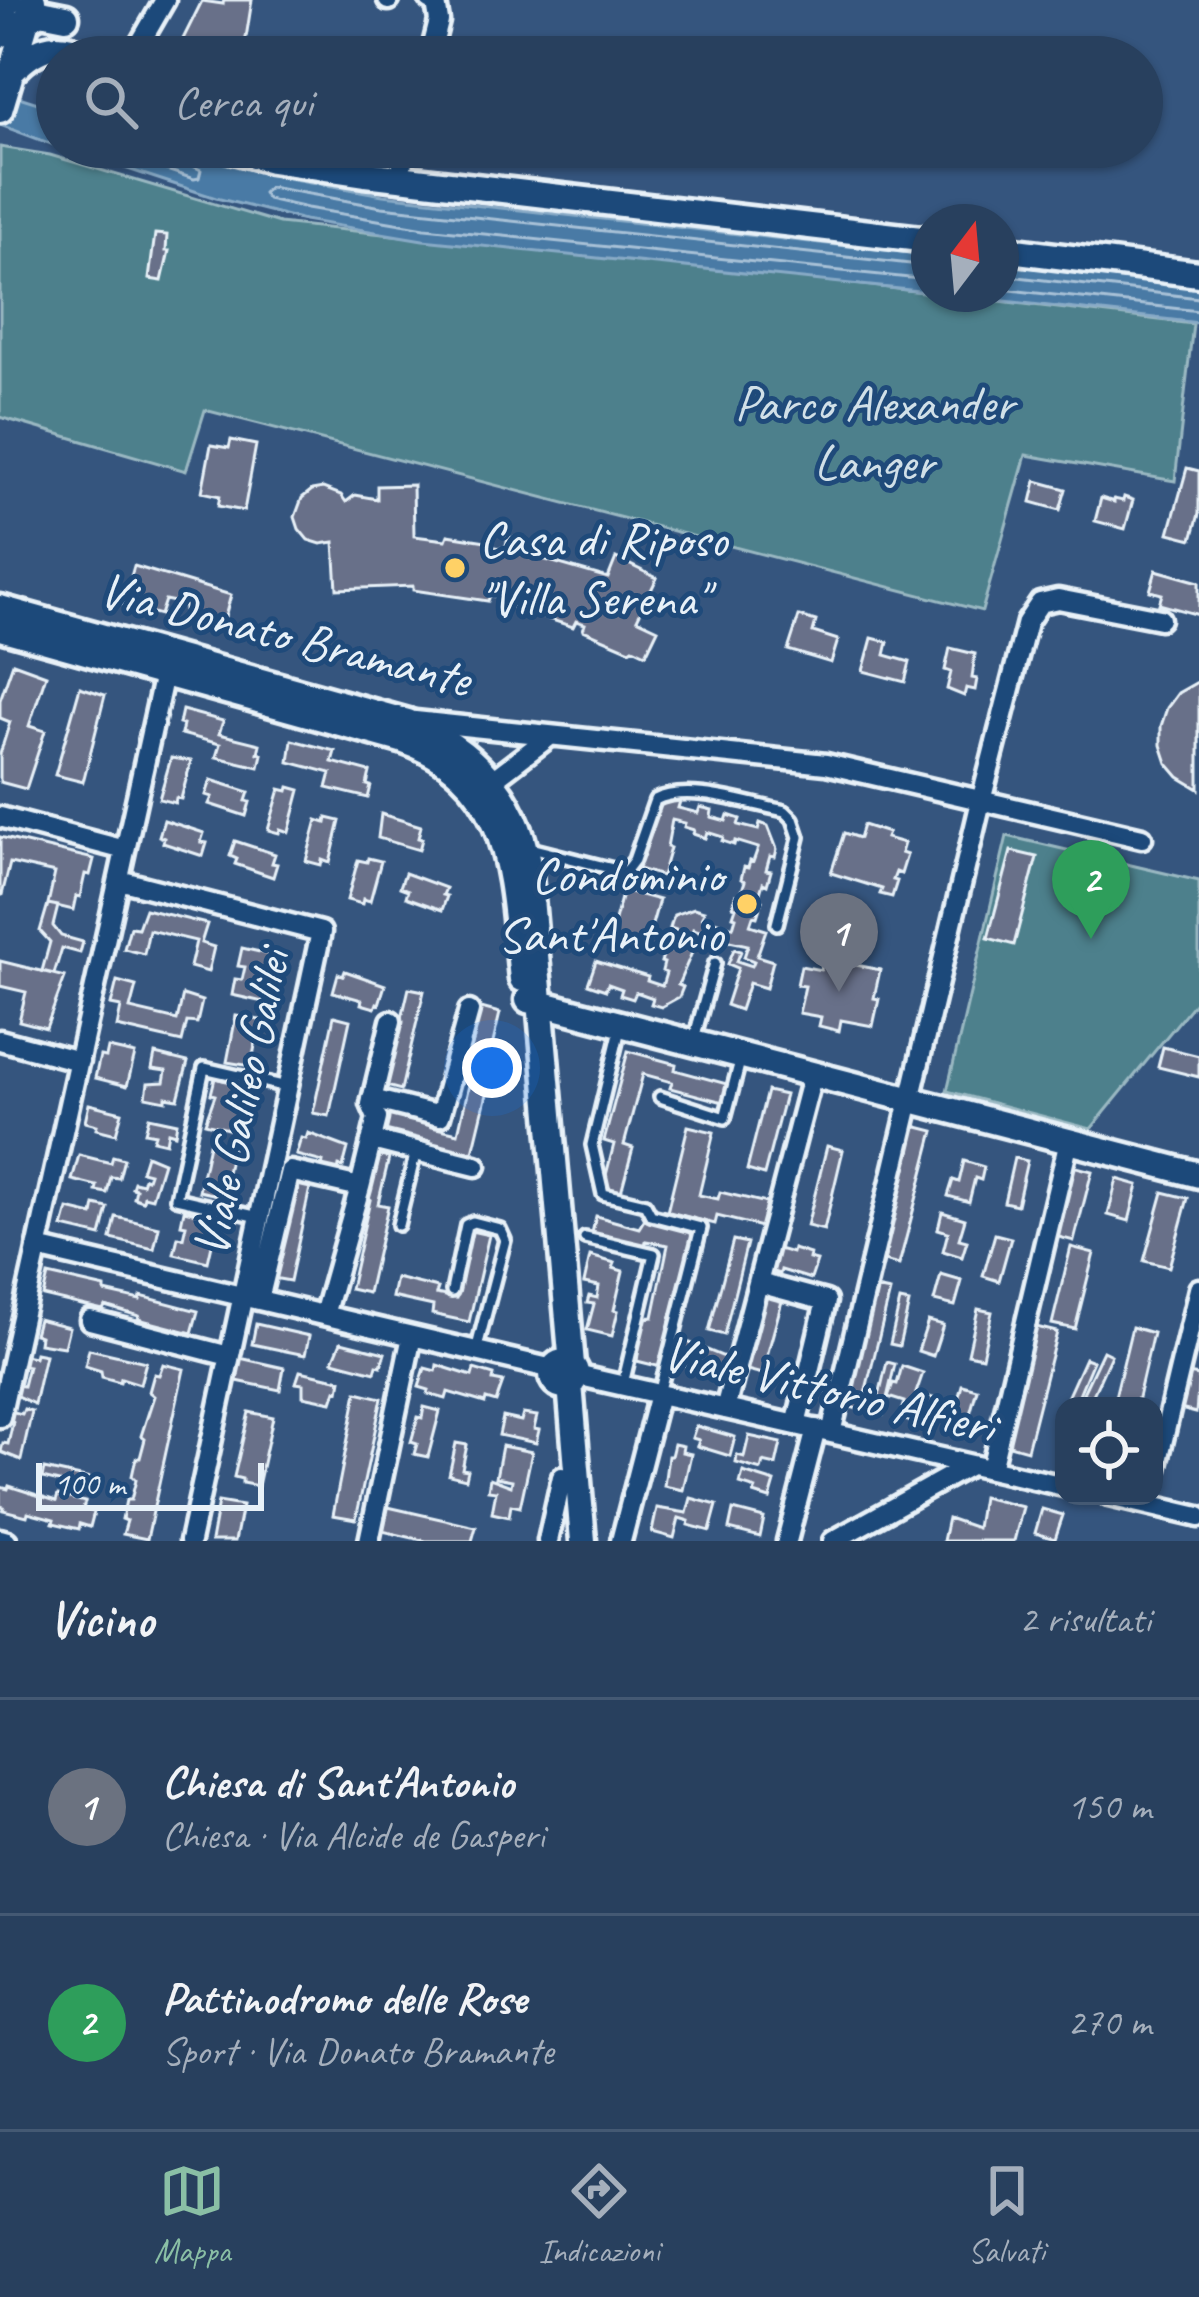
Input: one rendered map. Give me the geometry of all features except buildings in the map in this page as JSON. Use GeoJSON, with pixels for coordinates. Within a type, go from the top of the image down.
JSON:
{"type":"FeatureCollection","features":[{"type":"Feature","properties":{"kind":"street"},"geometry":{"type":"LineString","coordinates":[[144,36],[165,0]]}},
{"type":"Feature","properties":{"kind":"street"},"geometry":{"type":"LineString","coordinates":[[430,0],[436,3],[440,20],[436,36]]}},
{"type":"Feature","properties":{"kind":"street"},"geometry":{"type":"LineString","coordinates":[[0,35],[23,6]]}},
{"type":"Feature","properties":{"kind":"street"},"geometry":{"type":"LineString","coordinates":[[0,110],[23,6]]}},
{"type":"Feature","properties":{"kind":"street"},"geometry":{"type":"LineString","coordinates":[[0,14],[23,6],[41,12],[61,8],[81,36]]}},
{"type":"Feature","properties":{"kind":"street"},"geometry":{"type":"LineString","coordinates":[[12,72],[36,53]]}},
{"type":"Feature","properties":{"kind":"street"},"geometry":{"type":"LineString","coordinates":[[331,168],[911,238]]}},
{"type":"Feature","properties":{"kind":"street"},"geometry":{"type":"LineString","coordinates":[[399,177],[401,168]]}},
{"type":"Feature","properties":{"kind":"street"},"geometry":{"type":"LineString","coordinates":[[1019,251],[1199,274]]}},
{"type":"Feature","properties":{"kind":"street"},"geometry":{"type":"LineString","coordinates":[[787,1541],[824,1431],[911,1100],[1028,622],[1040,603],[1058,599],[1160,620]]}},
{"type":"Feature","properties":{"kind":"street","name":"Via Donato Bramante"},"geometry":{"type":"LineString","coordinates":[[0,608],[167,664],[400,729],[550,736],[826,764],[1142,838]]}},
{"type":"Feature","properties":{"kind":"street","name":"Via Donato Bramante"},"geometry":{"type":"LineString","coordinates":[[0,628],[167,664]]}},
{"type":"Feature","properties":{"kind":"street"},"geometry":{"type":"LineString","coordinates":[[0,1417],[167,664]]}},
{"type":"Feature","properties":{"kind":"street"},"geometry":{"type":"LineString","coordinates":[[400,729],[446,739],[478,764],[509,860],[532,1001]]}},
{"type":"Feature","properties":{"kind":"street","name":"Via Donato Bramante"},"geometry":{"type":"LineString","coordinates":[[485,786],[550,736]]}},
{"type":"Feature","properties":{"kind":"street"},"geometry":{"type":"LineString","coordinates":[[485,786],[517,823],[524,847],[532,1001],[583,1541]]}},
{"type":"Feature","properties":{"kind":"street"},"geometry":{"type":"LineString","coordinates":[[0,818],[125,850]]}},
{"type":"Feature","properties":{"kind":"street","name":"Viale Galileo Galilei"},"geometry":{"type":"LineString","coordinates":[[119,880],[321,932],[259,1217],[251,1298],[229,1356],[190,1541]]}},
{"type":"Feature","properties":{"kind":"street"},"geometry":{"type":"LineString","coordinates":[[532,1001],[1199,1175]]}},
{"type":"Feature","properties":{"kind":"street"},"geometry":{"type":"LineString","coordinates":[[372,1099],[440,1116],[469,1011]]}},
{"type":"Feature","properties":{"kind":"street"},"geometry":{"type":"LineString","coordinates":[[324,1315],[372,1140],[377,1118],[371,1104],[391,1021]]}},
{"type":"Feature","properties":{"kind":"street"},"geometry":{"type":"LineString","coordinates":[[0,1040],[79,1061]]}},
{"type":"Feature","properties":{"kind":"street"},"geometry":{"type":"LineString","coordinates":[[725,1409],[813,1073]]}},
{"type":"Feature","properties":{"kind":"street"},"geometry":{"type":"LineString","coordinates":[[372,1140],[476,1166]]}},
{"type":"Feature","properties":{"kind":"street"},"geometry":{"type":"LineString","coordinates":[[991,1469],[1069,1142]]}},
{"type":"Feature","properties":{"kind":"street"},"geometry":{"type":"LineString","coordinates":[[251,1298],[290,1171],[360,1187]]}},
{"type":"Feature","properties":{"kind":"street","name":"Viale Vittorio Alfieri"},"geometry":{"type":"LineString","coordinates":[[37,1249],[1055,1484]]}},
{"type":"Feature","properties":{"kind":"street"},"geometry":{"type":"LineString","coordinates":[[759,1283],[826,1301],[796,1425]]}},
{"type":"Feature","properties":{"kind":"street"},"geometry":{"type":"LineString","coordinates":[[1163,1439],[1199,1289]]}},
{"type":"Feature","properties":{"kind":"street"},"geometry":{"type":"LineString","coordinates":[[90,1320],[229,1356]]}},
{"type":"Feature","properties":{"kind":"street"},"geometry":{"type":"LineString","coordinates":[[369,1541],[412,1336]]}},
{"type":"Feature","properties":{"kind":"street"},"geometry":{"type":"LineString","coordinates":[[564,1373],[562,1478],[567,1541]]}},
{"type":"Feature","properties":{"kind":"street"},"geometry":{"type":"LineString","coordinates":[[621,1541],[659,1394]]}},
{"type":"Feature","properties":{"kind":"street"},"geometry":{"type":"LineString","coordinates":[[832,1541],[970,1465]]}},
{"type":"Feature","properties":{"kind":"street"},"geometry":{"type":"LineString","coordinates":[[548,1541],[562,1478]]}},
{"type":"Feature","properties":{"kind":"street"},"geometry":{"type":"LineString","coordinates":[[1163,1504],[1199,1516]]}},
{"type":"Feature","properties":{"kind":"lane"},"geometry":{"type":"LineString","coordinates":[[524,847],[626,872],[655,800],[661,796],[688,793],[784,811],[800,837],[777,924]]}},
{"type":"Feature","properties":{"kind":"lane"},"geometry":{"type":"LineString","coordinates":[[693,1042],[715,964]]}},
{"type":"Feature","properties":{"kind":"lane"},"geometry":{"type":"LineString","coordinates":[[621,1023],[592,1145],[603,1194],[645,1204],[651,1215],[701,1228],[659,1394]]}},
{"type":"Feature","properties":{"kind":"lane"},"geometry":{"type":"LineString","coordinates":[[660,1097],[725,1118],[741,1055]]}},
{"type":"Feature","properties":{"kind":"lane"},"geometry":{"type":"LineString","coordinates":[[259,1217],[176,1198],[204,1068],[287,1087]]}},
{"type":"Feature","properties":{"kind":"lane"},"geometry":{"type":"LineString","coordinates":[[398,1226],[416,1151]]}},
{"type":"Feature","properties":{"kind":"lane"},"geometry":{"type":"LineString","coordinates":[[452,1291],[466,1226],[473,1222],[500,1229],[505,1240],[476,1352]]}},
{"type":"Feature","properties":{"kind":"lane"},"geometry":{"type":"LineString","coordinates":[[585,1238],[654,1254],[623,1386]]}},
{"type":"Feature","properties":{"kind":"green space","name":"Parco Alexander Langer"},"geometry":{"type":"Polygon","coordinates":[[[0,147],[36,153],[36,168],[94,168],[279,223],[911,291],[911,312],[1019,312],[1019,303],[1193,324],[1175,481],[1026,455],[982,611],[205,410],[186,471],[0,417],[0,147]]]}},
{"type":"Feature","properties":{"kind":"green space"},"geometry":{"type":"Polygon","coordinates":[[[1007,836],[1199,881],[1199,997],[1091,1129],[947,1091],[1007,836]]]}},
{"type":"Feature","properties":{"kind":"water"},"geometry":{"type":"Polygon","coordinates":[[[0,91],[36,102],[36,138],[0,125],[0,91]]]}},
{"type":"Feature","properties":{"kind":"water"},"geometry":{"type":"Polygon","coordinates":[[[125,168],[245,168],[383,195],[911,253],[911,290],[423,240],[304,220],[125,168]]]}},
{"type":"Feature","properties":{"kind":"water"},"geometry":{"type":"Polygon","coordinates":[[[1019,265],[1199,287],[1199,323],[1019,303],[1019,265]]]}},
{"type":"Feature","properties":{"kind":"place","name":"Casa di Riposo \"Villa Serena\""},"geometry":{"type":"Point","coordinates":[455,568]}},
{"type":"Feature","properties":{"kind":"place","name":"Condominio Sant'Antonio"},"geometry":{"type":"Point","coordinates":[747,904]}},
{"type":"Feature","properties":{"kind":"place","name":"Pattinodromo delle Rose"},"geometry":{"type":"Point","coordinates":[1091,939]}},
{"type":"Feature","properties":{"kind":"place","name":"Chiesa di Sant'Antonio"},"geometry":{"type":"Point","coordinates":[839,992]}}]}
